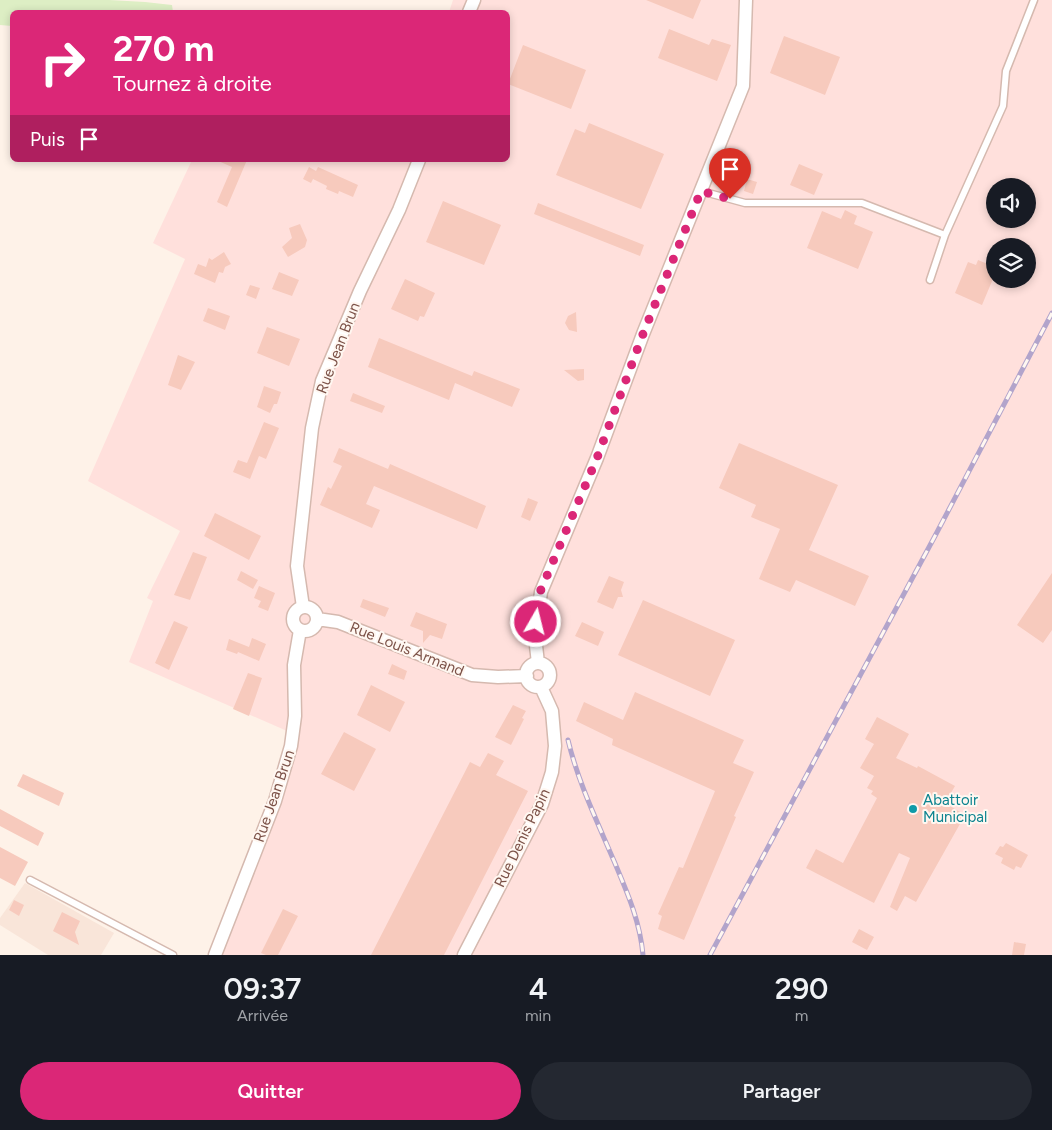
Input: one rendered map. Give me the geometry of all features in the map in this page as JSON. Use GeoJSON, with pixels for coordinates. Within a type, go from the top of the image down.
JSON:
{"type":"FeatureCollection","features":[{"type":"Feature","properties":{"kind":"street"},"geometry":{"type":"LineString","coordinates":[[538,663],[534,637],[540,592],[597,458],[643,334],[743,86],[746,0]]}},
{"type":"Feature","properties":{"kind":"street","name":"Rue Jean Brun"},"geometry":{"type":"LineString","coordinates":[[303,607],[298,566],[312,428],[322,381],[360,291],[399,210],[419,162]]}},
{"type":"Feature","properties":{"kind":"street"},"geometry":{"type":"LineString","coordinates":[[303,607],[311,609],[317,619],[311,629],[300,630],[294,625],[293,618],[296,611],[303,607]]}},
{"type":"Feature","properties":{"kind":"street","name":"Rue Louis Armand"},"geometry":{"type":"LineString","coordinates":[[317,619],[338,622],[472,675],[498,677],[527,676]]}},
{"type":"Feature","properties":{"kind":"street","name":"Rue Jean Brun"},"geometry":{"type":"LineString","coordinates":[[215,955],[275,800],[291,746],[296,716],[294,665],[300,630]]}},
{"type":"Feature","properties":{"kind":"street"},"geometry":{"type":"LineString","coordinates":[[538,663],[547,667],[550,674],[548,682],[541,687],[531,685],[527,676],[530,667],[538,663]]}},
{"type":"Feature","properties":{"kind":"street","name":"Rue Denis Papin"},"geometry":{"type":"LineString","coordinates":[[464,955],[542,804],[552,772],[555,746],[552,711],[541,687]]}},
{"type":"Feature","properties":{"kind":"lane"},"geometry":{"type":"LineString","coordinates":[[930,280],[945,235],[1003,106],[1006,71],[1034,0]]}},
{"type":"Feature","properties":{"kind":"lane"},"geometry":{"type":"LineString","coordinates":[[701,191],[745,203],[862,203],[945,235]]}},
{"type":"Feature","properties":{"kind":"lane"},"geometry":{"type":"LineString","coordinates":[[30,880],[173,955]]}},
{"type":"Feature","properties":{"kind":"shaded area"},"geometry":{"type":"Polygon","coordinates":[[[453,0],[1052,0],[1052,955],[216,955],[294,734],[129,662],[153,601],[147,598],[180,531],[88,481],[185,259],[153,243],[191,162],[510,162],[510,10],[450,10],[453,0]]]}},
{"type":"Feature","properties":{"kind":"shaded area"},"geometry":{"type":"Polygon","coordinates":[[[25,883],[114,933],[101,955],[48,955],[0,925],[0,918],[25,883]]]}},
{"type":"Feature","properties":{"kind":"green space"},"geometry":{"type":"Polygon","coordinates":[[[0,0],[109,0],[145,2],[172,5],[173,10],[10,10],[10,26],[0,25],[0,0]]]}},
{"type":"Feature","properties":{"kind":"building"},"geometry":{"type":"Polygon","coordinates":[[[646,0],[701,0],[693,19],[646,0]]]}},
{"type":"Feature","properties":{"kind":"building"},"geometry":{"type":"Polygon","coordinates":[[[669,29],[709,45],[712,39],[731,45],[717,81],[658,58],[669,29]]]}},
{"type":"Feature","properties":{"kind":"building"},"geometry":{"type":"Polygon","coordinates":[[[784,36],[840,57],[825,95],[770,73],[784,36]]]}},
{"type":"Feature","properties":{"kind":"building"},"geometry":{"type":"Polygon","coordinates":[[[523,45],[586,70],[571,109],[510,85],[510,79],[523,45]]]}},
{"type":"Feature","properties":{"kind":"building"},"geometry":{"type":"Polygon","coordinates":[[[589,123],[664,154],[641,209],[556,175],[575,129],[585,133],[589,123]]]}},
{"type":"Feature","properties":{"kind":"building"},"geometry":{"type":"Polygon","coordinates":[[[221,162],[246,162],[227,207],[217,202],[232,167],[221,162]]]}},
{"type":"Feature","properties":{"kind":"building"},"geometry":{"type":"Polygon","coordinates":[[[799,164],[823,174],[814,195],[790,185],[799,164]]]}},
{"type":"Feature","properties":{"kind":"building"},"geometry":{"type":"Polygon","coordinates":[[[309,167],[316,171],[318,167],[358,185],[353,197],[339,191],[338,194],[326,189],[327,186],[313,179],[311,183],[303,179],[309,167]]]}},
{"type":"Feature","properties":{"kind":"building"},"geometry":{"type":"Polygon","coordinates":[[[747,179],[757,182],[753,194],[744,191],[747,179]]]}},
{"type":"Feature","properties":{"kind":"building"},"geometry":{"type":"Polygon","coordinates":[[[443,201],[501,225],[484,265],[426,242],[443,201]]]}},
{"type":"Feature","properties":{"kind":"building"},"geometry":{"type":"Polygon","coordinates":[[[538,203],[644,245],[640,256],[534,214],[538,203]]]}},
{"type":"Feature","properties":{"kind":"building"},"geometry":{"type":"Polygon","coordinates":[[[845,210],[857,216],[854,224],[873,232],[858,269],[807,248],[822,211],[841,219],[845,210]]]}},
{"type":"Feature","properties":{"kind":"building"},"geometry":{"type":"Polygon","coordinates":[[[300,224],[307,240],[305,247],[288,257],[282,247],[292,238],[289,228],[300,224]]]}},
{"type":"Feature","properties":{"kind":"building"},"geometry":{"type":"Polygon","coordinates":[[[224,252],[231,264],[225,267],[223,273],[219,272],[215,283],[194,274],[198,264],[206,267],[209,258],[212,260],[224,252]]]}},
{"type":"Feature","properties":{"kind":"building"},"geometry":{"type":"Polygon","coordinates":[[[978,260],[986,263],[986,288],[989,288],[982,305],[955,293],[968,262],[976,265],[978,260]]]}},
{"type":"Feature","properties":{"kind":"building"},"geometry":{"type":"Polygon","coordinates":[[[279,272],[299,280],[292,296],[272,289],[279,272]]]}},
{"type":"Feature","properties":{"kind":"building"},"geometry":{"type":"Polygon","coordinates":[[[405,279],[435,293],[424,317],[420,316],[418,321],[391,309],[405,279]]]}},
{"type":"Feature","properties":{"kind":"building"},"geometry":{"type":"Polygon","coordinates":[[[250,285],[260,288],[256,299],[246,295],[250,285]]]}},
{"type":"Feature","properties":{"kind":"building"},"geometry":{"type":"Polygon","coordinates":[[[208,308],[230,316],[225,330],[203,321],[208,308]]]}},
{"type":"Feature","properties":{"kind":"building"},"geometry":{"type":"Polygon","coordinates":[[[576,312],[577,332],[569,330],[565,323],[568,316],[576,312]]]}},
{"type":"Feature","properties":{"kind":"building"},"geometry":{"type":"Polygon","coordinates":[[[267,327],[300,339],[289,366],[257,353],[267,327]]]}},
{"type":"Feature","properties":{"kind":"building"},"geometry":{"type":"Polygon","coordinates":[[[379,338],[472,376],[474,371],[520,389],[512,407],[455,383],[449,400],[368,367],[379,338]]]}},
{"type":"Feature","properties":{"kind":"building"},"geometry":{"type":"Polygon","coordinates":[[[178,355],[195,362],[181,390],[168,385],[178,355]]]}},
{"type":"Feature","properties":{"kind":"building"},"geometry":{"type":"Polygon","coordinates":[[[584,369],[584,380],[578,381],[564,370],[584,369]]]}},
{"type":"Feature","properties":{"kind":"building"},"geometry":{"type":"Polygon","coordinates":[[[264,386],[281,392],[277,404],[274,404],[270,413],[257,407],[264,386]]]}},
{"type":"Feature","properties":{"kind":"building"},"geometry":{"type":"Polygon","coordinates":[[[353,393],[385,406],[382,413],[350,401],[353,393]]]}},
{"type":"Feature","properties":{"kind":"building"},"geometry":{"type":"Polygon","coordinates":[[[264,422],[279,428],[266,459],[259,456],[250,479],[233,472],[238,460],[247,463],[264,422]]]}},
{"type":"Feature","properties":{"kind":"building"},"geometry":{"type":"Polygon","coordinates":[[[739,443],[838,485],[809,550],[869,576],[855,606],[796,580],[790,592],[759,579],[780,529],[751,517],[756,505],[719,488],[739,443]]]}},
{"type":"Feature","properties":{"kind":"building"},"geometry":{"type":"Polygon","coordinates":[[[339,448],[388,469],[390,464],[486,506],[477,529],[374,486],[366,504],[380,510],[372,528],[320,505],[328,487],[331,489],[342,466],[333,462],[339,448]]]}},
{"type":"Feature","properties":{"kind":"building"},"geometry":{"type":"Polygon","coordinates":[[[528,498],[538,502],[530,521],[521,517],[528,498]]]}},
{"type":"Feature","properties":{"kind":"building"},"geometry":{"type":"Polygon","coordinates":[[[215,513],[261,536],[249,560],[204,536],[215,513]]]}},
{"type":"Feature","properties":{"kind":"building"},"geometry":{"type":"Polygon","coordinates":[[[193,552],[207,557],[190,600],[174,595],[193,552]]]}},
{"type":"Feature","properties":{"kind":"building"},"geometry":{"type":"Polygon","coordinates":[[[241,571],[258,580],[253,589],[237,580],[241,571]]]}},
{"type":"Feature","properties":{"kind":"building"},"geometry":{"type":"Polygon","coordinates":[[[1052,573],[1052,630],[1043,643],[1017,625],[1052,573]]]}},
{"type":"Feature","properties":{"kind":"building"},"geometry":{"type":"Polygon","coordinates":[[[609,576],[624,582],[621,590],[623,597],[618,597],[613,609],[597,602],[609,576]]]}},
{"type":"Feature","properties":{"kind":"building"},"geometry":{"type":"Polygon","coordinates":[[[259,586],[275,593],[268,611],[258,607],[261,601],[254,598],[259,586]]]}},
{"type":"Feature","properties":{"kind":"building"},"geometry":{"type":"Polygon","coordinates":[[[363,599],[389,608],[385,617],[360,607],[363,599]]]}},
{"type":"Feature","properties":{"kind":"building"},"geometry":{"type":"Polygon","coordinates":[[[643,600],[735,640],[710,696],[618,655],[643,600]]]}},
{"type":"Feature","properties":{"kind":"building"},"geometry":{"type":"Polygon","coordinates":[[[416,612],[447,624],[442,639],[430,635],[423,643],[423,631],[410,626],[416,612]]]}},
{"type":"Feature","properties":{"kind":"building"},"geometry":{"type":"Polygon","coordinates":[[[174,621],[188,627],[169,670],[155,663],[174,621]]]}},
{"type":"Feature","properties":{"kind":"building"},"geometry":{"type":"Polygon","coordinates":[[[582,622],[604,632],[598,646],[575,636],[582,622]]]}},
{"type":"Feature","properties":{"kind":"building"},"geometry":{"type":"Polygon","coordinates":[[[252,638],[266,644],[259,661],[238,652],[237,654],[226,650],[229,639],[249,647],[252,638]]]}},
{"type":"Feature","properties":{"kind":"building"},"geometry":{"type":"Polygon","coordinates":[[[392,664],[407,671],[404,680],[388,674],[392,664]]]}},
{"type":"Feature","properties":{"kind":"building"},"geometry":{"type":"Polygon","coordinates":[[[248,673],[262,678],[249,716],[233,709],[248,673]]]}},
{"type":"Feature","properties":{"kind":"building"},"geometry":{"type":"Polygon","coordinates":[[[371,685],[405,702],[390,732],[357,715],[371,685]]]}},
{"type":"Feature","properties":{"kind":"building"},"geometry":{"type":"Polygon","coordinates":[[[635,692],[744,740],[733,763],[754,772],[734,816],[736,817],[684,940],[658,929],[662,916],[658,914],[679,867],[683,868],[715,791],[612,745],[613,739],[576,721],[584,702],[623,720],[635,692]]]}},
{"type":"Feature","properties":{"kind":"building"},"geometry":{"type":"Polygon","coordinates":[[[513,705],[526,711],[511,745],[495,737],[513,705]]]}},
{"type":"Feature","properties":{"kind":"building","name":"Abattoir Municipal"},"geometry":{"type":"Polygon","coordinates":[[[877,717],[909,734],[896,758],[917,768],[918,766],[955,786],[945,803],[965,815],[916,902],[905,896],[897,911],[890,907],[910,858],[899,853],[874,903],[806,868],[816,849],[843,863],[877,798],[871,794],[873,791],[867,788],[874,776],[860,768],[874,744],[865,739],[877,717]]]}},
{"type":"Feature","properties":{"kind":"building"},"geometry":{"type":"Polygon","coordinates":[[[344,732],[376,749],[354,791],[321,774],[344,732]]]}},
{"type":"Feature","properties":{"kind":"building"},"geometry":{"type":"Polygon","coordinates":[[[488,753],[504,761],[496,775],[528,791],[444,955],[371,955],[470,762],[480,767],[488,753]]]}},
{"type":"Feature","properties":{"kind":"building"},"geometry":{"type":"Polygon","coordinates":[[[23,774],[64,793],[59,806],[17,786],[23,774]]]}},
{"type":"Feature","properties":{"kind":"building"},"geometry":{"type":"Polygon","coordinates":[[[0,809],[44,833],[38,846],[0,826],[0,809]]]}},
{"type":"Feature","properties":{"kind":"building"},"geometry":{"type":"Polygon","coordinates":[[[1006,843],[1028,855],[1021,868],[1016,866],[1014,870],[1001,863],[1003,858],[995,854],[1000,846],[1003,847],[1006,843]]]}},
{"type":"Feature","properties":{"kind":"building"},"geometry":{"type":"Polygon","coordinates":[[[0,847],[28,862],[15,886],[0,878],[0,847]]]}},
{"type":"Feature","properties":{"kind":"building"},"geometry":{"type":"Polygon","coordinates":[[[14,900],[24,905],[19,916],[9,910],[14,900]]]}},
{"type":"Feature","properties":{"kind":"building"},"geometry":{"type":"Polygon","coordinates":[[[283,909],[298,916],[278,955],[261,953],[283,909]]]}},
{"type":"Feature","properties":{"kind":"building"},"geometry":{"type":"Polygon","coordinates":[[[62,912],[80,921],[75,932],[79,945],[53,931],[62,912]]]}},
{"type":"Feature","properties":{"kind":"building"},"geometry":{"type":"Polygon","coordinates":[[[859,929],[874,937],[867,950],[852,942],[859,929]]]}},
{"type":"Feature","properties":{"kind":"building"},"geometry":{"type":"Polygon","coordinates":[[[1014,942],[1026,944],[1024,955],[1012,955],[1014,942]]]}},
{"type":"Feature","properties":{"kind":"railway"},"geometry":{"type":"LineString","coordinates":[[710,955],[935,536],[1052,313]]}},
{"type":"Feature","properties":{"kind":"railway"},"geometry":{"type":"LineString","coordinates":[[568,740],[582,786],[624,884],[639,930],[643,955]]}},
{"type":"Feature","properties":{"kind":"place","name":"Abattoir Municipal"},"geometry":{"type":"Point","coordinates":[913,809]}},
{"type":"Feature","properties":{"kind":"route"},"geometry":{"type":"LineString","coordinates":[[536,622],[540,592],[597,458],[643,334],[701,191],[730,199]]}}]}
